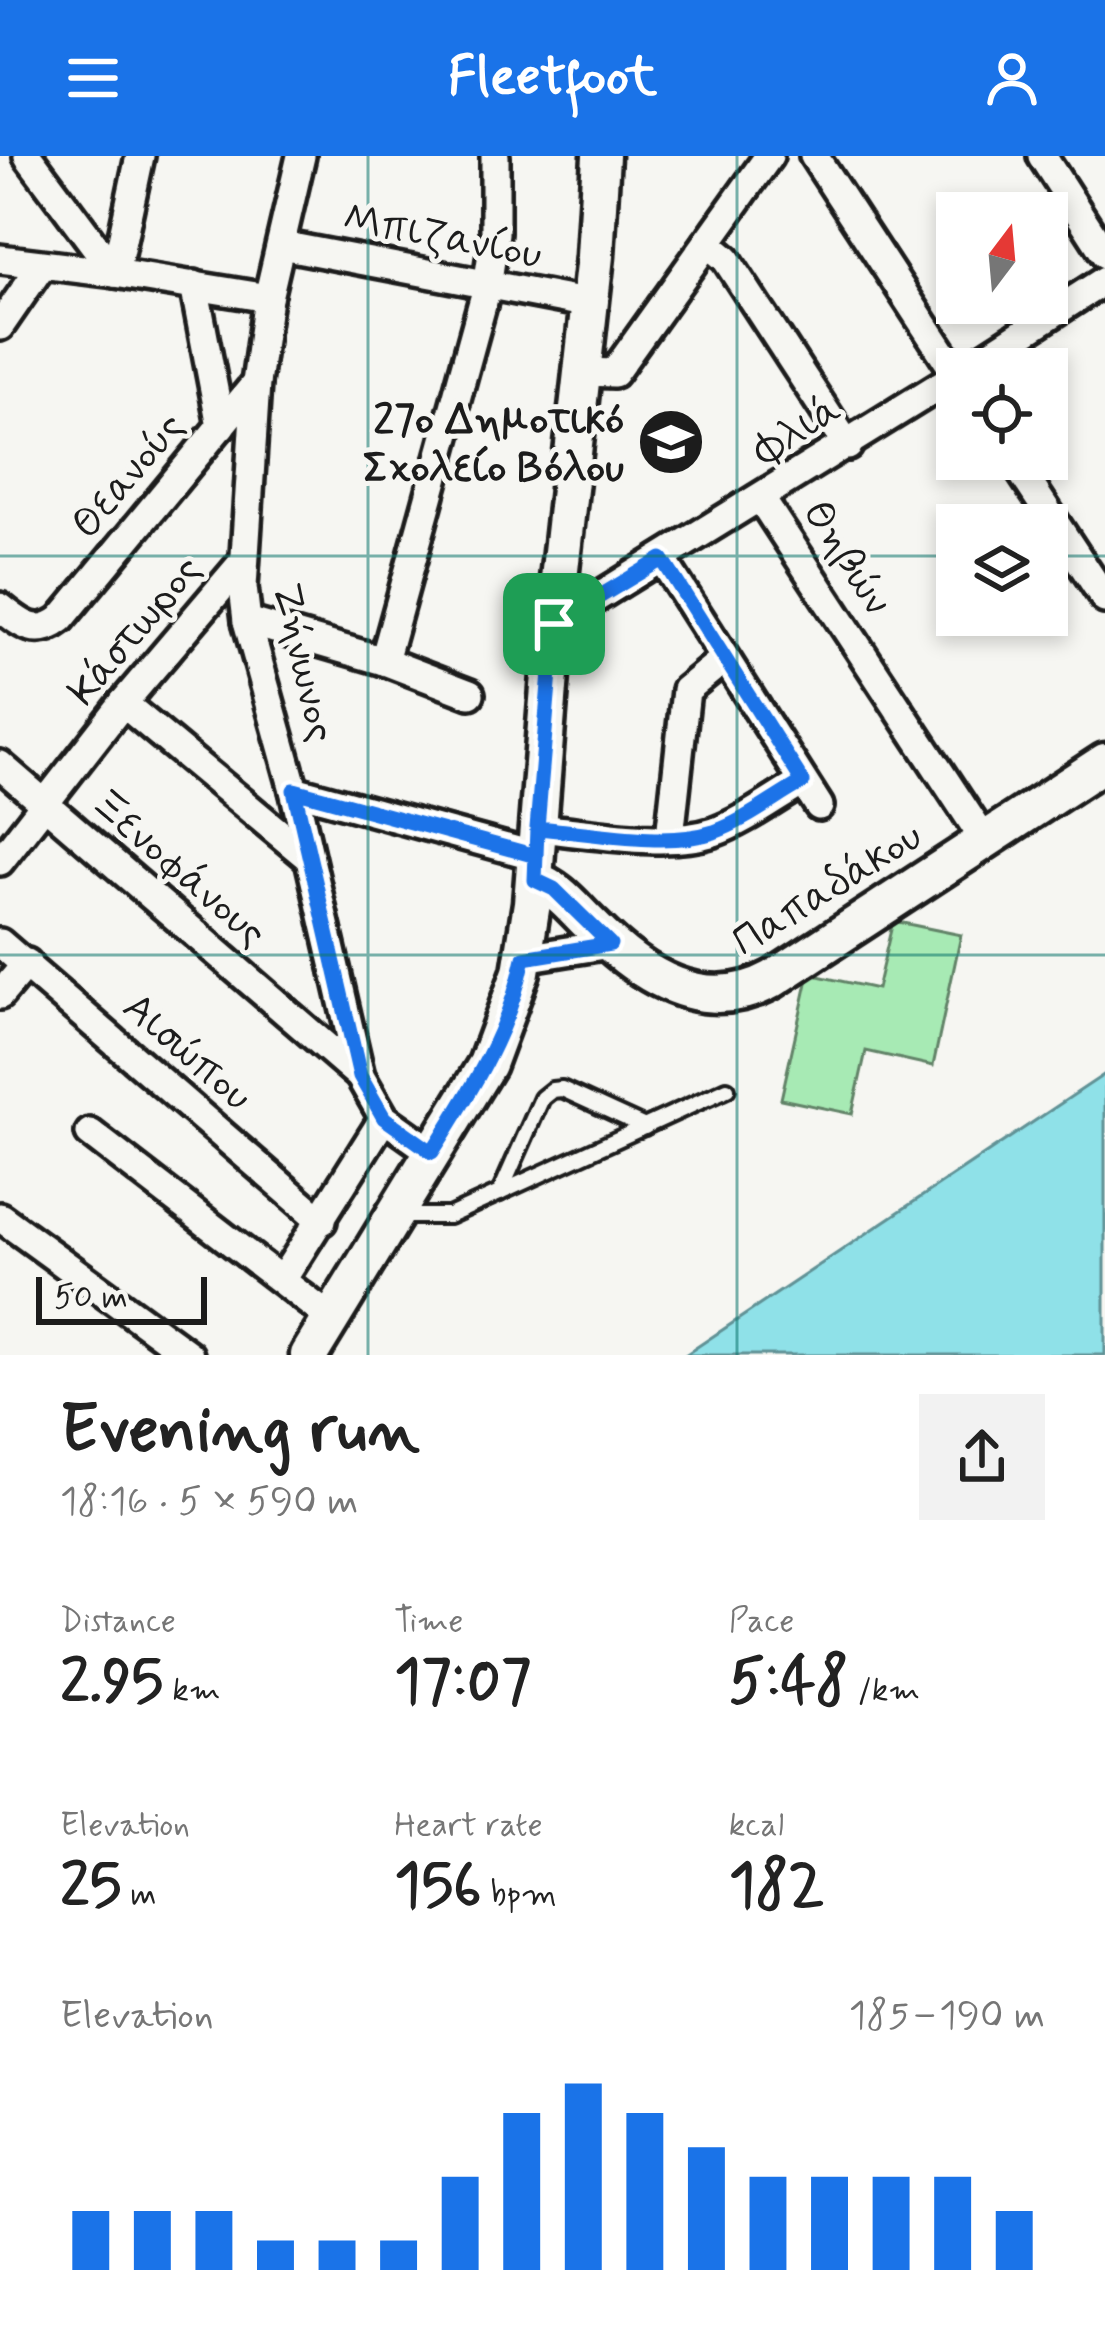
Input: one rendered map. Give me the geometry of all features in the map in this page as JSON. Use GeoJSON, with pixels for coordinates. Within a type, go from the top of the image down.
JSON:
{"type":"FeatureCollection","features":[{"type":"Feature","properties":{"kind":"street"},"geometry":{"type":"LineString","coordinates":[[28,156],[115,273]]}},
{"type":"Feature","properties":{"kind":"street"},"geometry":{"type":"LineString","coordinates":[[115,273],[140,156]]}},
{"type":"Feature","properties":{"kind":"street","name":"Ζήνωνος"},"geometry":{"type":"LineString","coordinates":[[301,156],[268,298],[256,383],[242,563],[247,621],[294,790],[360,1076],[384,1118],[432,1152]]}},
{"type":"Feature","properties":{"kind":"street"},"geometry":{"type":"LineString","coordinates":[[383,661],[487,287],[495,233],[494,156]]}},
{"type":"Feature","properties":{"kind":"street"},"geometry":{"type":"LineString","coordinates":[[309,1355],[487,1064],[515,995],[524,958],[554,624],[590,304],[601,157],[591,156]]}},
{"type":"Feature","properties":{"kind":"street"},"geometry":{"type":"LineString","coordinates":[[583,372],[614,374],[769,156]]}},
{"type":"Feature","properties":{"kind":"street"},"geometry":{"type":"LineString","coordinates":[[1042,156],[1105,254]]}},
{"type":"Feature","properties":{"kind":"street"},"geometry":{"type":"LineString","coordinates":[[820,158],[940,348]]}},
{"type":"Feature","properties":{"kind":"street","name":"Θηβών"},"geometry":{"type":"LineString","coordinates":[[707,242],[726,259],[848,446]]}},
{"type":"Feature","properties":{"kind":"street","name":"Μπιζανίου"},"geometry":{"type":"LineString","coordinates":[[281,245],[590,304]]}},
{"type":"Feature","properties":{"kind":"street"},"geometry":{"type":"LineString","coordinates":[[0,259],[268,298]]}},
{"type":"Feature","properties":{"kind":"street"},"geometry":{"type":"LineString","coordinates":[[0,326],[42,265]]}},
{"type":"Feature","properties":{"kind":"street"},"geometry":{"type":"LineString","coordinates":[[1000,348],[1105,280]]}},
{"type":"Feature","properties":{"kind":"street"},"geometry":{"type":"LineString","coordinates":[[194,285],[221,426]]}},
{"type":"Feature","properties":{"kind":"street","name":"Θεανούς"},"geometry":{"type":"LineString","coordinates":[[0,607],[26,627],[44,630],[61,620],[256,383]]}},
{"type":"Feature","properties":{"kind":"street","name":"Φλιά"},"geometry":{"type":"LineString","coordinates":[[554,624],[936,389]]}},
{"type":"Feature","properties":{"kind":"street"},"geometry":{"type":"LineString","coordinates":[[1026,480],[1105,599]]}},
{"type":"Feature","properties":{"kind":"street","name":"Θηβών"},"geometry":{"type":"LineString","coordinates":[[760,499],[986,841]]}},
{"type":"Feature","properties":{"kind":"street"},"geometry":{"type":"LineString","coordinates":[[662,559],[819,806]]}},
{"type":"Feature","properties":{"kind":"street","name":"Κάστωρος"},"geometry":{"type":"LineString","coordinates":[[0,861],[242,563]]}},
{"type":"Feature","properties":{"kind":"street"},"geometry":{"type":"LineString","coordinates":[[247,621],[383,661],[470,694]]}},
{"type":"Feature","properties":{"kind":"street"},"geometry":{"type":"LineString","coordinates":[[670,837],[686,690],[724,659]]}},
{"type":"Feature","properties":{"kind":"street"},"geometry":{"type":"LineString","coordinates":[[124,703],[309,858]]}},
{"type":"Feature","properties":{"kind":"street","name":"Παπαδάκου"},"geometry":{"type":"LineString","coordinates":[[536,854],[554,889],[651,976],[686,991],[722,995],[773,979],[1105,762]]}},
{"type":"Feature","properties":{"kind":"street","name":"Ξενοφάνους"},"geometry":{"type":"LineString","coordinates":[[0,765],[360,1076]]}},
{"type":"Feature","properties":{"kind":"street"},"geometry":{"type":"LineString","coordinates":[[294,790],[536,854],[714,832],[803,782]]}},
{"type":"Feature","properties":{"kind":"street","name":"Αισώπου"},"geometry":{"type":"LineString","coordinates":[[0,943],[322,1221]]}},
{"type":"Feature","properties":{"kind":"street"},"geometry":{"type":"LineString","coordinates":[[524,958],[610,944]]}},
{"type":"Feature","properties":{"kind":"street"},"geometry":{"type":"LineString","coordinates":[[0,995],[26,964]]}},
{"type":"Feature","properties":{"kind":"street"},"geometry":{"type":"LineString","coordinates":[[282,1280],[384,1118]]}},
{"type":"Feature","properties":{"kind":"street"},"geometry":{"type":"LineString","coordinates":[[90,1133],[330,1318]]}},
{"type":"Feature","properties":{"kind":"street"},"geometry":{"type":"LineString","coordinates":[[0,1217],[189,1355]]}},
{"type":"Feature","properties":{"kind":"lane"},"geometry":{"type":"LineString","coordinates":[[500,1193],[542,1098],[551,1090],[562,1089],[645,1126]]}},
{"type":"Feature","properties":{"kind":"lane"},"geometry":{"type":"LineString","coordinates":[[394,1216],[449,1216],[727,1089]]}},
{"type":"Feature","properties":{"kind":"green space"},"geometry":{"type":"Polygon","coordinates":[[[893,921],[961,935],[933,1066],[866,1051],[852,1114],[781,1099],[809,974],[877,989],[893,921]]]}},
{"type":"Feature","properties":{"kind":"water"},"geometry":{"type":"Polygon","coordinates":[[[1105,1074],[1105,1355],[685,1355],[1063,1102],[1105,1074]]]}},
{"type":"Feature","properties":{"kind":"place","name":"27ο Δημοτικό Σχολείο Βόλου"},"geometry":{"type":"Point","coordinates":[671,442]}},
{"type":"Feature","properties":{"kind":"route"},"geometry":{"type":"LineString","coordinates":[[554,624],[537,828],[536,856],[294,790],[360,1076],[384,1118],[432,1152],[487,1064],[515,995],[524,958],[610,944],[554,889],[535,880],[537,828],[654,837],[700,835],[728,826],[803,782],[662,559],[554,624]]}}]}
